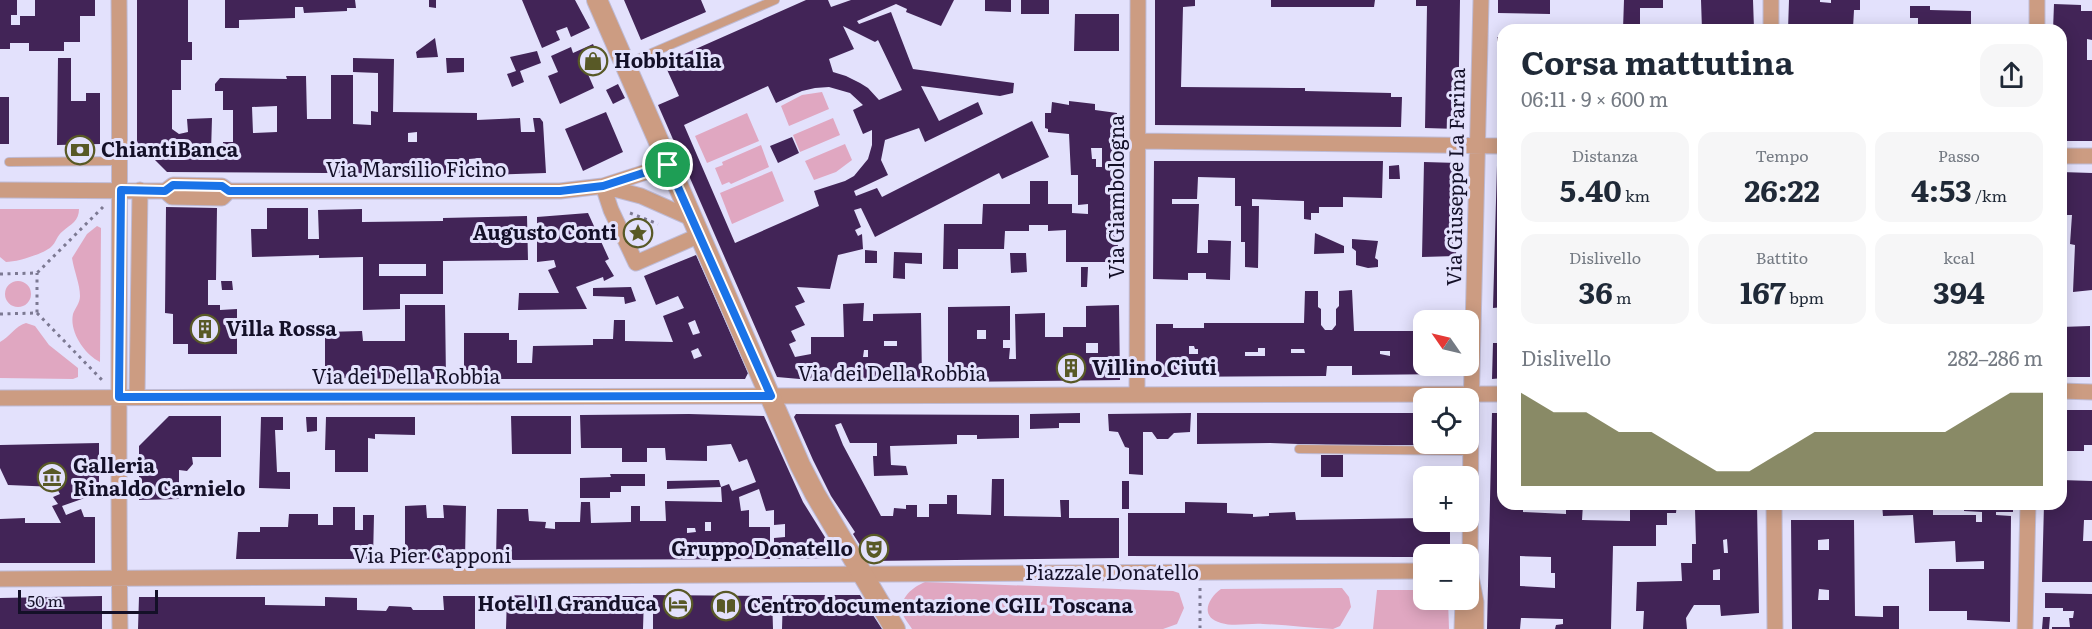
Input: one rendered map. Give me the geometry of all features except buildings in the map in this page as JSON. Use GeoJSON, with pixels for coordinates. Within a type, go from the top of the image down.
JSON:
{"type":"FeatureCollection","features":[{"type":"Feature","properties":{"kind":"street"},"geometry":{"type":"LineString","coordinates":[[119,0],[120,629]]}},
{"type":"Feature","properties":{"kind":"street"},"geometry":{"type":"LineString","coordinates":[[597,0],[810,484],[895,629]]}},
{"type":"Feature","properties":{"kind":"street","name":"Via Giambologna"},"geometry":{"type":"LineString","coordinates":[[1137,395],[1138,0]]}},
{"type":"Feature","properties":{"kind":"street","name":"Via Giuseppe La Farina"},"geometry":{"type":"LineString","coordinates":[[1472,388],[1481,0]]}},
{"type":"Feature","properties":{"kind":"street"},"geometry":{"type":"LineString","coordinates":[[1771,0],[1771,24]]}},
{"type":"Feature","properties":{"kind":"street"},"geometry":{"type":"LineString","coordinates":[[2037,0],[2037,24]]}},
{"type":"Feature","properties":{"kind":"street"},"geometry":{"type":"LineString","coordinates":[[1139,141],[1497,146]]}},
{"type":"Feature","properties":{"kind":"street"},"geometry":{"type":"LineString","coordinates":[[2067,156],[2092,156]]}},
{"type":"Feature","properties":{"kind":"street"},"geometry":{"type":"LineString","coordinates":[[603,186],[668,165]]}},
{"type":"Feature","properties":{"kind":"street"},"geometry":{"type":"LineString","coordinates":[[603,186],[611,210],[636,263],[697,227]]}},
{"type":"Feature","properties":{"kind":"street"},"geometry":{"type":"LineString","coordinates":[[603,186],[641,196],[697,227]]}},
{"type":"Feature","properties":{"kind":"street","name":"Via Marsilio Ficino"},"geometry":{"type":"LineString","coordinates":[[0,189],[165,191],[172,197],[222,198],[229,191],[560,191],[603,186]]}},
{"type":"Feature","properties":{"kind":"street"},"geometry":{"type":"LineString","coordinates":[[137,397],[140,190]]}},
{"type":"Feature","properties":{"kind":"street"},"geometry":{"type":"LineString","coordinates":[[2067,392],[2092,392]]}},
{"type":"Feature","properties":{"kind":"street","name":"Via dei Della Robbia"},"geometry":{"type":"LineString","coordinates":[[0,398],[1413,394]]}},
{"type":"Feature","properties":{"kind":"street","name":"Via dei Della Robbia"},"geometry":{"type":"LineString","coordinates":[[1479,394],[1497,394]]}},
{"type":"Feature","properties":{"kind":"street","name":"Via Giuseppe La Farina"},"geometry":{"type":"LineString","coordinates":[[1469,544],[1471,454]]}},
{"type":"Feature","properties":{"kind":"street"},"geometry":{"type":"LineString","coordinates":[[1774,510],[1775,629]]}},
{"type":"Feature","properties":{"kind":"street"},"geometry":{"type":"LineString","coordinates":[[2025,629],[2028,510]]}},
{"type":"Feature","properties":{"kind":"street","name":"Piazzale Donatello"},"geometry":{"type":"LineString","coordinates":[[864,574],[1413,571]]}},
{"type":"Feature","properties":{"kind":"street","name":"Via Pier Capponi"},"geometry":{"type":"LineString","coordinates":[[0,579],[864,574]]}},
{"type":"Feature","properties":{"kind":"street"},"geometry":{"type":"LineString","coordinates":[[1462,629],[1463,610]]}},
{"type":"Feature","properties":{"kind":"street"},"geometry":{"type":"LineString","coordinates":[[1476,610],[1476,629]]}},
{"type":"Feature","properties":{"kind":"lane"},"geometry":{"type":"LineString","coordinates":[[626,64],[776,0]]}},
{"type":"Feature","properties":{"kind":"lane"},"geometry":{"type":"LineString","coordinates":[[9,162],[121,161]]}},
{"type":"Feature","properties":{"kind":"lane"},"geometry":{"type":"LineString","coordinates":[[1299,449],[1413,450]]}},
{"type":"Feature","properties":{"kind":"path"},"geometry":{"type":"LineString","coordinates":[[0,274],[37,273],[121,190]]}},
{"type":"Feature","properties":{"kind":"path"},"geometry":{"type":"LineString","coordinates":[[611,210],[617,208],[660,225]]}},
{"type":"Feature","properties":{"kind":"path"},"geometry":{"type":"LineString","coordinates":[[37,273],[37,313],[103,381]]}},
{"type":"Feature","properties":{"kind":"path"},"geometry":{"type":"LineString","coordinates":[[0,314],[37,313]]}},
{"type":"Feature","properties":{"kind":"path"},"geometry":{"type":"LineString","coordinates":[[1200,586],[1200,628]]}},
{"type":"Feature","properties":{"kind":"shaded area"},"geometry":{"type":"Polygon","coordinates":[[[822,92],[829,109],[789,126],[781,106],[802,95],[822,92]]]}},
{"type":"Feature","properties":{"kind":"shaded area"},"geometry":{"type":"Polygon","coordinates":[[[747,113],[759,141],[707,163],[695,136],[747,113]]]}},
{"type":"Feature","properties":{"kind":"shaded area"},"geometry":{"type":"Polygon","coordinates":[[[833,118],[840,135],[800,152],[793,135],[833,118]]]}},
{"type":"Feature","properties":{"kind":"shaded area"},"geometry":{"type":"Polygon","coordinates":[[[845,144],[852,160],[836,172],[814,180],[805,161],[845,144]]]}},
{"type":"Feature","properties":{"kind":"shaded area"},"geometry":{"type":"Polygon","coordinates":[[[761,145],[769,167],[731,184],[729,182],[722,185],[715,168],[723,165],[722,162],[761,145]]]}},
{"type":"Feature","properties":{"kind":"shaded area"},"geometry":{"type":"Polygon","coordinates":[[[772,171],[784,201],[732,224],[720,193],[772,171]]]}},
{"type":"Feature","properties":{"kind":"shaded area"},"geometry":{"type":"Polygon","coordinates":[[[0,209],[79,209],[79,213],[51,247],[30,257],[6,262],[0,257],[0,209]]]}},
{"type":"Feature","properties":{"kind":"shaded area"},"geometry":{"type":"Polygon","coordinates":[[[97,226],[101,228],[100,362],[94,359],[79,342],[72,321],[80,296],[72,258],[87,234],[97,226]]]}},
{"type":"Feature","properties":{"kind":"shaded area"},"geometry":{"type":"Polygon","coordinates":[[[18,281],[27,285],[31,294],[27,303],[18,307],[9,303],[5,294],[9,285],[18,281]]]}},
{"type":"Feature","properties":{"kind":"shaded area"},"geometry":{"type":"Polygon","coordinates":[[[26,323],[35,326],[49,345],[78,368],[78,377],[73,379],[0,378],[0,342],[26,323]]]}},
{"type":"Feature","properties":{"kind":"shaded area"},"geometry":{"type":"Polygon","coordinates":[[[925,582],[1173,591],[1179,593],[1184,608],[1177,624],[1163,629],[912,629],[903,614],[903,602],[913,589],[925,582]]]}},
{"type":"Feature","properties":{"kind":"shaded area"},"geometry":{"type":"Polygon","coordinates":[[[1342,588],[1349,597],[1351,607],[1340,626],[1333,629],[1226,624],[1214,620],[1208,612],[1209,602],[1221,589],[1342,588]]]}},
{"type":"Feature","properties":{"kind":"shaded area"},"geometry":{"type":"Polygon","coordinates":[[[1377,590],[1413,590],[1413,610],[1448,610],[1449,629],[1373,629],[1377,590]]]}},
{"type":"Feature","properties":{"kind":"place","name":"Hobbitalia"},"geometry":{"type":"Point","coordinates":[593,61]}},
{"type":"Feature","properties":{"kind":"place","name":"ChiantiBanca"},"geometry":{"type":"Point","coordinates":[80,150]}},
{"type":"Feature","properties":{"kind":"place","name":"Augusto Conti"},"geometry":{"type":"Point","coordinates":[638,233]}},
{"type":"Feature","properties":{"kind":"place","name":"Villa Rossa"},"geometry":{"type":"Point","coordinates":[205,329]}},
{"type":"Feature","properties":{"kind":"place","name":"Villino Ciuti"},"geometry":{"type":"Point","coordinates":[1071,368]}},
{"type":"Feature","properties":{"kind":"place","name":"Galleria Rinaldo Carnielo"},"geometry":{"type":"Point","coordinates":[52,477]}},
{"type":"Feature","properties":{"kind":"place","name":"Gruppo Donatello"},"geometry":{"type":"Point","coordinates":[874,549]}},
{"type":"Feature","properties":{"kind":"place","name":"Hotel Il Granduca"},"geometry":{"type":"Point","coordinates":[678,604]}},
{"type":"Feature","properties":{"kind":"place","name":"Centro documentazione CGIL Toscana"},"geometry":{"type":"Point","coordinates":[726,606]}},
{"type":"Feature","properties":{"kind":"route"},"geometry":{"type":"LineString","coordinates":[[668,165],[771,396],[119,397],[121,190],[165,191],[173,185],[222,186],[229,191],[560,191],[591,189],[668,165]]}}]}
